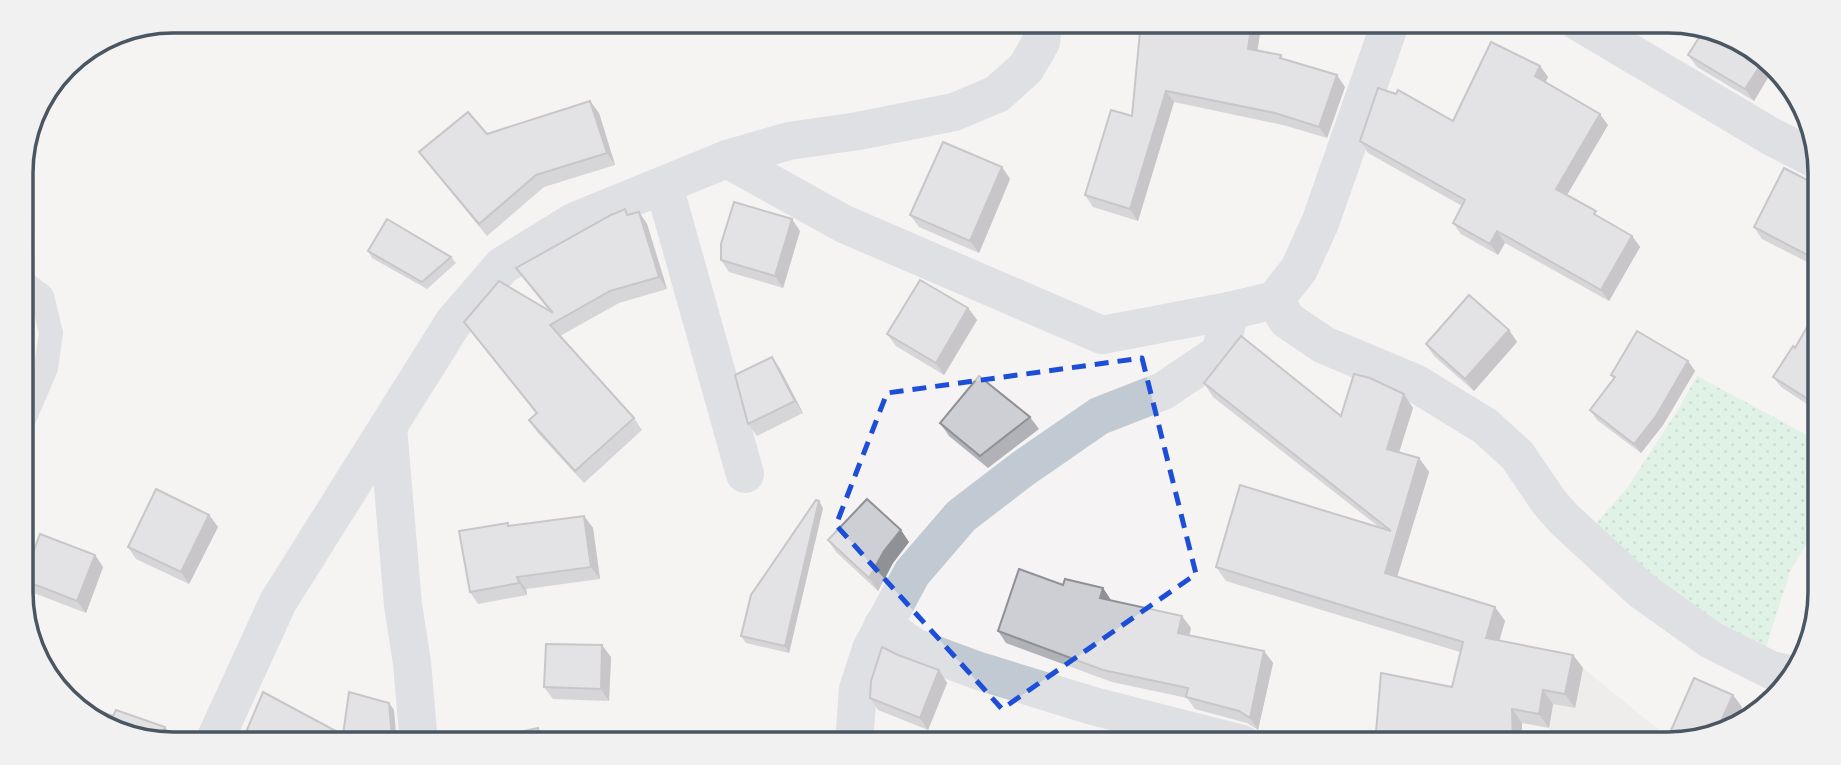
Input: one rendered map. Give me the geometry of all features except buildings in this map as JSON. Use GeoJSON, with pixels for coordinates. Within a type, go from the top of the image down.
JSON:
{"type":"FeatureCollection","features":[{"type":"Feature","properties":{"kind":"street"},"geometry":{"type":"LineString","coordinates":[[219,732],[278,601],[453,323],[502,266],[575,220],[727,159],[789,141],[859,131],[954,112],[997,94],[1026,68],[1041,42],[1042,33]]}},
{"type":"Feature","properties":{"kind":"street"},"geometry":{"type":"LineString","coordinates":[[727,159],[844,224],[1101,335],[1229,311],[1275,300],[1299,270],[1320,223],[1387,33]]}},
{"type":"Feature","properties":{"kind":"street"},"geometry":{"type":"LineString","coordinates":[[1597,33],[1772,137],[1807,155]]}},
{"type":"Feature","properties":{"kind":"street"},"geometry":{"type":"LineString","coordinates":[[664,186],[745,474]]}},
{"type":"Feature","properties":{"kind":"street"},"geometry":{"type":"LineString","coordinates":[[1275,300],[1287,320],[1324,345],[1415,383],[1485,426],[1517,455],[1564,519],[1641,590],[1711,640],[1770,670],[1782,673]]}},
{"type":"Feature","properties":{"kind":"street"},"geometry":{"type":"LineString","coordinates":[[855,732],[858,689],[871,649],[912,573],[961,516],[1099,416],[1163,391],[1221,352],[1229,311]]}},
{"type":"Feature","properties":{"kind":"street"},"geometry":{"type":"LineString","coordinates":[[388,427],[403,605],[412,663],[418,732]]}},
{"type":"Feature","properties":{"kind":"street"},"geometry":{"type":"LineString","coordinates":[[883,625],[914,647],[979,671],[1093,706],[1192,731]]}},
{"type":"Feature","properties":{"kind":"lane"},"geometry":{"type":"LineString","coordinates":[[33,397],[46,368],[51,333],[42,296],[34,290]]}},
{"type":"Feature","properties":{"kind":"highlighted area"},"geometry":{"type":"Polygon","coordinates":[[[1142,358],[1196,574],[1002,709],[836,525],[887,393],[1142,358]]]}},
{"type":"Feature","properties":{"kind":"shaded area"},"geometry":{"type":"Polygon","coordinates":[[[1509,654],[1583,668],[1660,731],[1550,731],[1549,728],[1497,719],[1509,654]]]}},
{"type":"Feature","properties":{"kind":"green space"},"geometry":{"type":"Polygon","coordinates":[[[1697,376],[1808,436],[1808,542],[1791,569],[1766,647],[1705,618],[1592,528],[1628,487],[1697,376]]]}}]}
